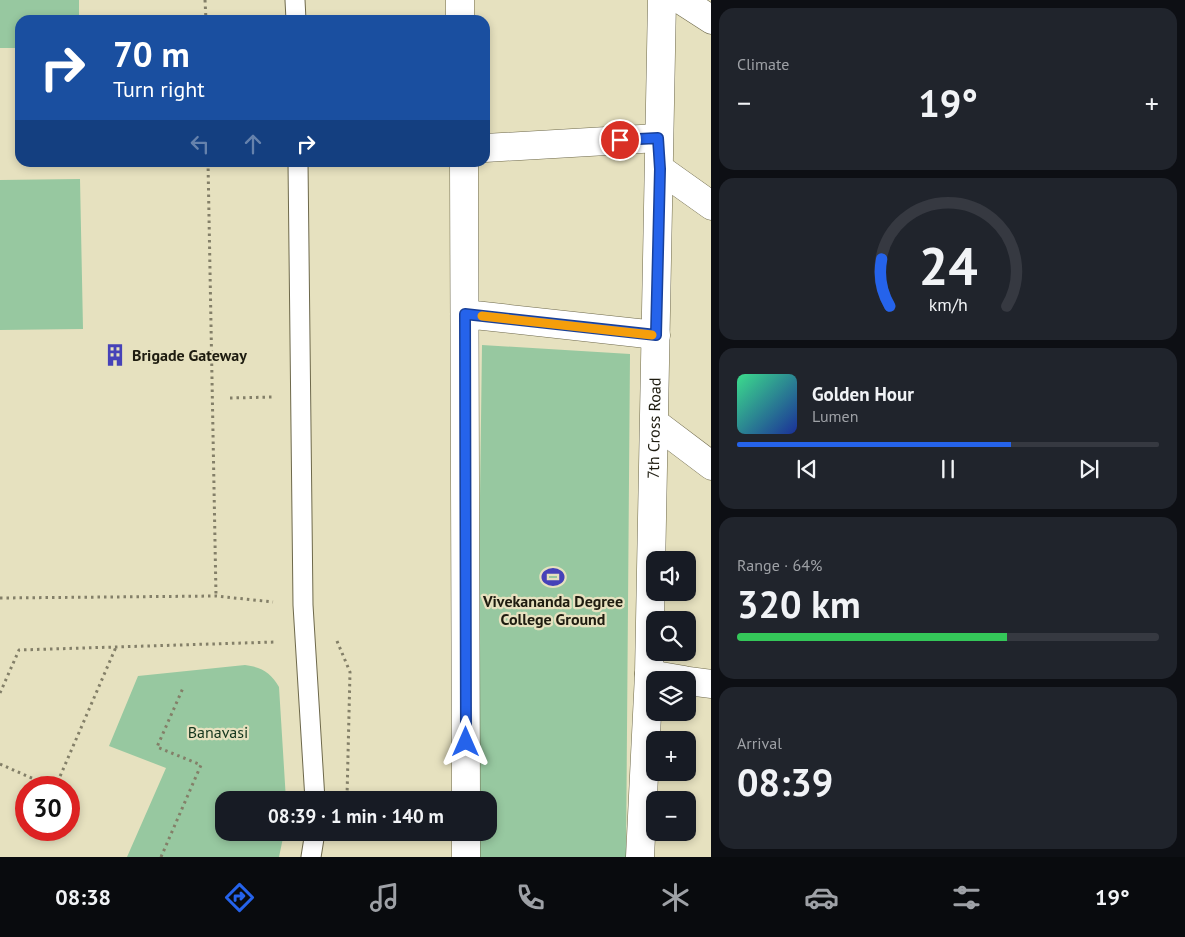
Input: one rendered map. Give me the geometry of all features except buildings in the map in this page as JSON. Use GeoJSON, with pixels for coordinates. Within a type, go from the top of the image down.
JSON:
{"type":"FeatureCollection","features":[{"type":"Feature","properties":{"kind":"street"},"geometry":{"type":"LineString","coordinates":[[460,0],[460,15]]}},
{"type":"Feature","properties":{"kind":"street","name":"7th Cross Road"},"geometry":{"type":"LineString","coordinates":[[649,671],[662,0]]}},
{"type":"Feature","properties":{"kind":"street"},"geometry":{"type":"LineString","coordinates":[[681,0],[711,20]]}},
{"type":"Feature","properties":{"kind":"street"},"geometry":{"type":"LineString","coordinates":[[490,148],[658,138]]}},
{"type":"Feature","properties":{"kind":"street"},"geometry":{"type":"LineString","coordinates":[[464,167],[466,791]]}},
{"type":"Feature","properties":{"kind":"street"},"geometry":{"type":"LineString","coordinates":[[660,169],[711,206]]}},
{"type":"Feature","properties":{"kind":"street"},"geometry":{"type":"LineString","coordinates":[[465,314],[656,335]]}},
{"type":"Feature","properties":{"kind":"street"},"geometry":{"type":"LineString","coordinates":[[655,423],[711,466]]}},
{"type":"Feature","properties":{"kind":"street"},"geometry":{"type":"LineString","coordinates":[[696,682],[711,684]]}},
{"type":"Feature","properties":{"kind":"street","name":"7th Cross Road"},"geometry":{"type":"LineString","coordinates":[[640,857],[647,721]]}},
{"type":"Feature","properties":{"kind":"street"},"geometry":{"type":"LineString","coordinates":[[466,841],[466,857]]}},
{"type":"Feature","properties":{"kind":"lane"},"geometry":{"type":"LineString","coordinates":[[295,0],[296,15]]}},
{"type":"Feature","properties":{"kind":"lane"},"geometry":{"type":"LineString","coordinates":[[298,167],[305,641],[314,791]]}},
{"type":"Feature","properties":{"kind":"lane"},"geometry":{"type":"LineString","coordinates":[[311,857],[314,841]]}},
{"type":"Feature","properties":{"kind":"path"},"geometry":{"type":"LineString","coordinates":[[205,0],[206,15]]}},
{"type":"Feature","properties":{"kind":"path"},"geometry":{"type":"LineString","coordinates":[[0,598],[216,596],[208,167]]}},
{"type":"Feature","properties":{"kind":"path"},"geometry":{"type":"LineString","coordinates":[[230,398],[301,396]]}},
{"type":"Feature","properties":{"kind":"path"},"geometry":{"type":"LineString","coordinates":[[0,693],[19,650],[305,641]]}},
{"type":"Feature","properties":{"kind":"path"},"geometry":{"type":"LineString","coordinates":[[60,776],[116,648]]}},
{"type":"Feature","properties":{"kind":"path"},"geometry":{"type":"LineString","coordinates":[[161,857],[200,765],[157,747],[182,688]]}},
{"type":"Feature","properties":{"kind":"path"},"geometry":{"type":"LineString","coordinates":[[0,764],[28,776]]}},
{"type":"Feature","properties":{"kind":"green space"},"geometry":{"type":"Polygon","coordinates":[[[0,0],[79,0],[79,15],[15,15],[15,48],[0,48],[0,0]]]}},
{"type":"Feature","properties":{"kind":"green space"},"geometry":{"type":"Polygon","coordinates":[[[80,179],[83,329],[0,330],[0,180],[80,179]]]}},
{"type":"Feature","properties":{"kind":"green space","name":"Vivekananda Degree College Ground"},"geometry":{"type":"Polygon","coordinates":[[[482,345],[630,354],[626,857],[476,857],[476,841],[497,841],[497,791],[476,791],[482,345]]]}},
{"type":"Feature","properties":{"kind":"green space","name":"Banavasi"},"geometry":{"type":"Polygon","coordinates":[[[245,665],[256,667],[273,678],[279,687],[285,791],[215,791],[215,841],[282,841],[279,857],[127,857],[166,768],[109,746],[138,676],[245,665]]]}},
{"type":"Feature","properties":{"kind":"slow traffic"},"geometry":{"type":"LineString","coordinates":[[482,316],[652,335]]}},
{"type":"Feature","properties":{"kind":"place","name":"Brigade Gateway"},"geometry":{"type":"Point","coordinates":[115,355]}},
{"type":"Feature","properties":{"kind":"place","name":"Vivekananda Degree College Ground"},"geometry":{"type":"Point","coordinates":[553,577]}},
{"type":"Feature","properties":{"kind":"route"},"geometry":{"type":"LineString","coordinates":[[466,742],[465,314],[656,335],[660,169],[658,138],[620,140]]}}]}
